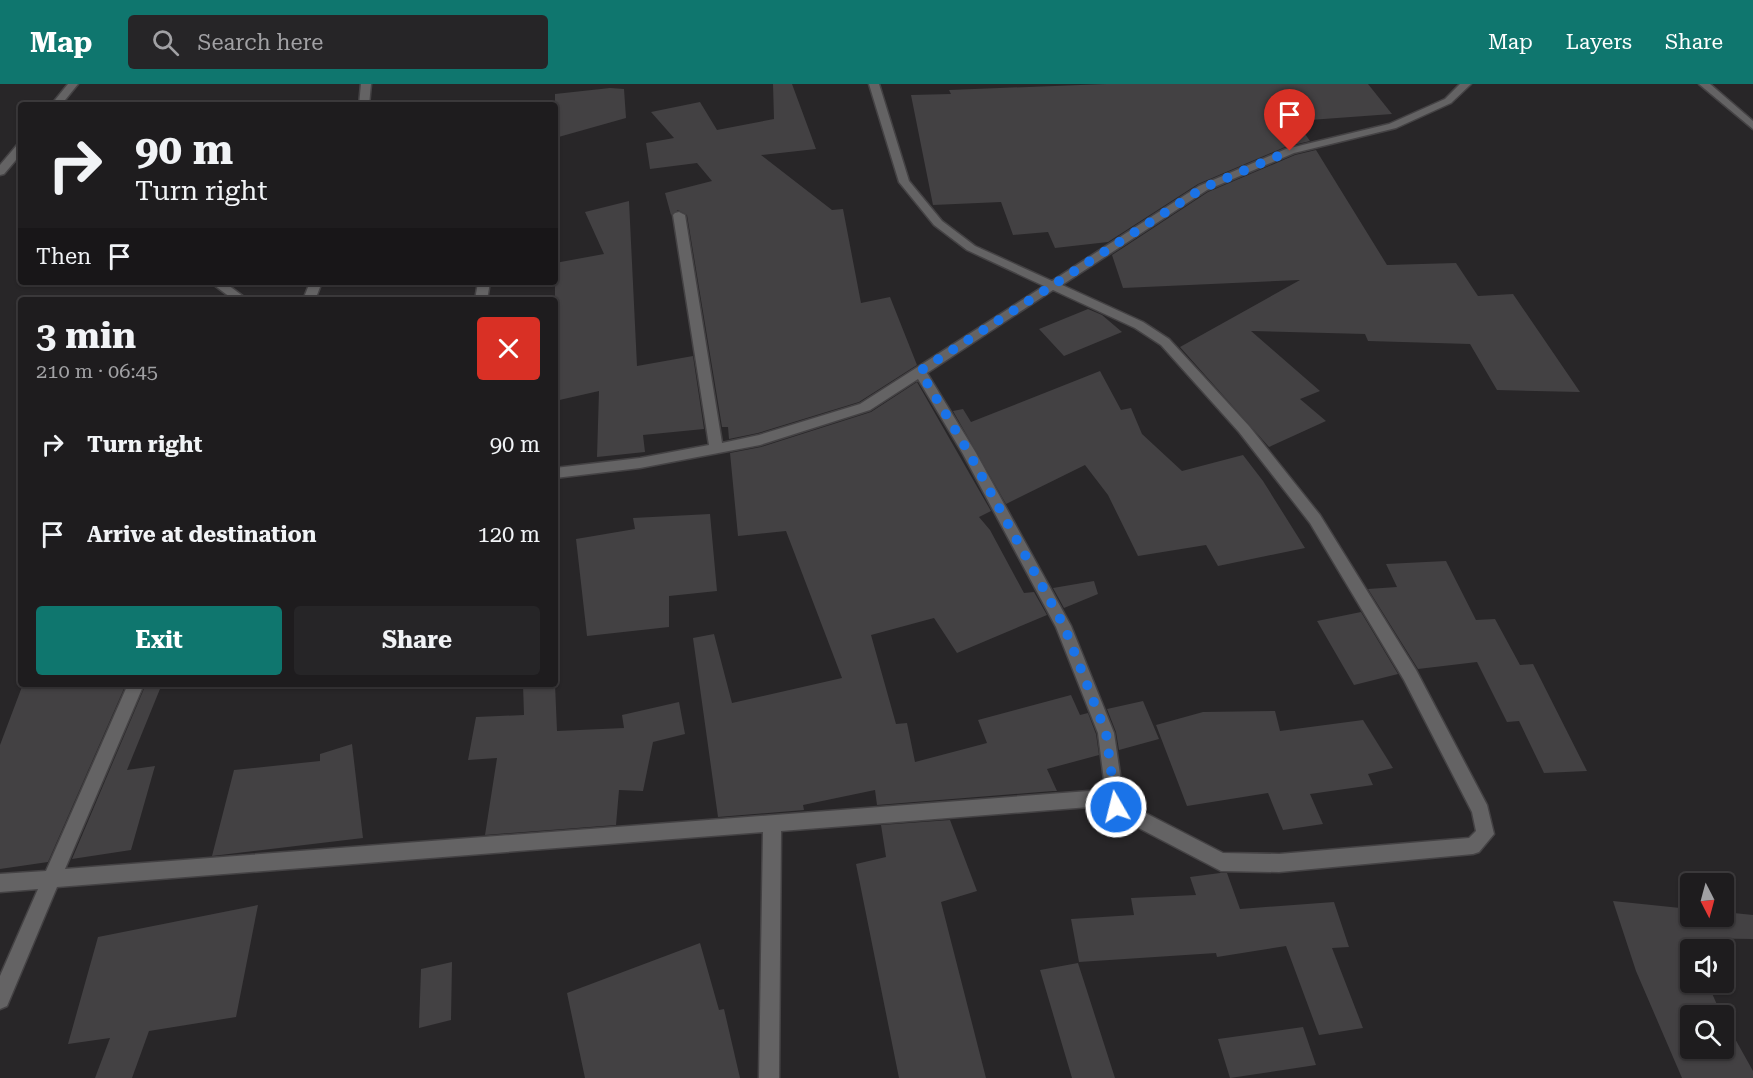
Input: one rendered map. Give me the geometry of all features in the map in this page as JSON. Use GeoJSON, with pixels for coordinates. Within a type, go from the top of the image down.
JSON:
{"type":"FeatureCollection","features":[{"type":"Feature","properties":{"kind":"street"},"geometry":{"type":"LineString","coordinates":[[58,102],[73,84]]}},
{"type":"Feature","properties":{"kind":"street"},"geometry":{"type":"LineString","coordinates":[[364,102],[366,84]]}},
{"type":"Feature","properties":{"kind":"street"},"geometry":{"type":"LineString","coordinates":[[0,884],[1089,799],[1116,807],[1221,862],[1279,862],[1473,846],[1485,834],[1481,811],[1410,675],[1315,519],[1244,429],[1165,342],[1139,325],[1054,284],[971,248],[938,223],[904,183],[874,84]]}},
{"type":"Feature","properties":{"kind":"street"},"geometry":{"type":"LineString","coordinates":[[558,473],[640,463],[760,440],[865,407],[1203,188],[1290,151],[1392,126],[1448,101],[1466,84]]}},
{"type":"Feature","properties":{"kind":"street"},"geometry":{"type":"LineString","coordinates":[[1704,84],[1753,126]]}},
{"type":"Feature","properties":{"kind":"street"},"geometry":{"type":"LineString","coordinates":[[0,172],[18,151]]}},
{"type":"Feature","properties":{"kind":"street"},"geometry":{"type":"LineString","coordinates":[[679,215],[716,449]]}},
{"type":"Feature","properties":{"kind":"street"},"geometry":{"type":"LineString","coordinates":[[220,285],[238,297]]}},
{"type":"Feature","properties":{"kind":"street"},"geometry":{"type":"LineString","coordinates":[[920,371],[969,453],[1064,626],[1106,733],[1116,807]]}},
{"type":"Feature","properties":{"kind":"street"},"geometry":{"type":"LineString","coordinates":[[0,999],[135,687]]}},
{"type":"Feature","properties":{"kind":"street"},"geometry":{"type":"LineString","coordinates":[[769,1078],[772,824]]}},
{"type":"Feature","properties":{"kind":"building"},"geometry":{"type":"Polygon","coordinates":[[[773,84],[792,84],[816,149],[761,155],[832,210],[843,209],[861,303],[890,297],[917,365],[859,402],[758,433],[729,439],[728,427],[722,427],[687,215],[678,210],[671,215],[665,193],[712,181],[697,163],[650,169],[646,143],[674,138],[651,112],[700,102],[717,130],[774,119],[773,84]]]}},
{"type":"Feature","properties":{"kind":"building"},"geometry":{"type":"Polygon","coordinates":[[[1106,84],[1368,84],[1392,114],[1296,121],[1310,141],[1285,147],[1198,184],[1108,242],[1055,248],[1048,232],[1013,235],[1001,202],[933,205],[911,95],[951,94],[949,90],[1106,84]]]}},
{"type":"Feature","properties":{"kind":"building"},"geometry":{"type":"Polygon","coordinates":[[[610,88],[624,89],[626,118],[558,137],[558,102],[555,102],[555,94],[610,88]]]}},
{"type":"Feature","properties":{"kind":"building"},"geometry":{"type":"Polygon","coordinates":[[[1316,150],[1387,265],[1456,263],[1478,296],[1513,294],[1580,392],[1497,390],[1470,344],[1368,341],[1365,334],[1251,331],[1320,391],[1300,399],[1326,421],[1269,447],[1180,347],[1300,280],[1123,288],[1112,255],[1208,192],[1295,155],[1316,150]]]}},
{"type":"Feature","properties":{"kind":"building"},"geometry":{"type":"Polygon","coordinates":[[[629,201],[637,366],[693,356],[704,429],[643,435],[645,452],[597,457],[599,391],[558,400],[558,297],[555,297],[555,285],[558,285],[558,262],[604,254],[585,212],[629,201]]]}},
{"type":"Feature","properties":{"kind":"building"},"geometry":{"type":"Polygon","coordinates":[[[1088,309],[1102,315],[1122,332],[1064,356],[1039,329],[1088,309]]]}},
{"type":"Feature","properties":{"kind":"building"},"geometry":{"type":"Polygon","coordinates":[[[1100,371],[1121,410],[1131,408],[1142,434],[1182,471],[1243,455],[1263,481],[1305,548],[1218,566],[1206,545],[1138,556],[1108,495],[1085,465],[1006,504],[953,411],[963,409],[971,422],[1100,371]]]}},
{"type":"Feature","properties":{"kind":"building"},"geometry":{"type":"Polygon","coordinates":[[[917,382],[991,511],[979,517],[990,530],[1024,593],[1034,592],[1047,615],[957,653],[934,618],[871,635],[896,724],[907,723],[915,762],[987,743],[978,720],[1071,695],[1080,715],[1088,713],[1096,734],[1099,755],[1047,769],[1057,791],[877,805],[875,790],[803,805],[804,810],[718,817],[693,638],[714,634],[732,703],[842,678],[786,531],[738,536],[730,453],[761,447],[871,412],[917,382]]]}},
{"type":"Feature","properties":{"kind":"building"},"geometry":{"type":"Polygon","coordinates":[[[710,514],[717,591],[669,596],[669,627],[587,636],[576,539],[635,529],[633,518],[710,514]]]}},
{"type":"Feature","properties":{"kind":"building"},"geometry":{"type":"Polygon","coordinates":[[[1446,561],[1476,620],[1495,619],[1520,665],[1533,664],[1587,771],[1544,773],[1519,721],[1507,722],[1477,662],[1418,669],[1368,589],[1397,587],[1386,564],[1446,561]]]}},
{"type":"Feature","properties":{"kind":"building"},"geometry":{"type":"Polygon","coordinates":[[[1094,581],[1098,594],[1064,608],[1053,588],[1094,581]]]}},
{"type":"Feature","properties":{"kind":"building"},"geometry":{"type":"Polygon","coordinates":[[[1361,612],[1398,674],[1354,685],[1317,621],[1361,612]]]}},
{"type":"Feature","properties":{"kind":"building"},"geometry":{"type":"Polygon","coordinates":[[[22,687],[125,687],[48,862],[0,869],[0,745],[22,687]]]}},
{"type":"Feature","properties":{"kind":"building"},"geometry":{"type":"Polygon","coordinates":[[[145,687],[161,687],[127,770],[155,766],[131,850],[72,859],[145,687]]]}},
{"type":"Feature","properties":{"kind":"building"},"geometry":{"type":"Polygon","coordinates":[[[523,687],[555,687],[557,731],[624,728],[622,715],[679,702],[685,734],[653,742],[643,791],[619,790],[616,825],[485,835],[497,758],[468,760],[476,717],[524,715],[523,687]]]}},
{"type":"Feature","properties":{"kind":"building"},"geometry":{"type":"Polygon","coordinates":[[[1143,701],[1159,739],[1119,750],[1116,732],[1107,709],[1143,701]]]}},
{"type":"Feature","properties":{"kind":"building"},"geometry":{"type":"Polygon","coordinates":[[[1275,711],[1280,731],[1363,720],[1393,768],[1368,774],[1373,785],[1310,794],[1323,824],[1283,830],[1268,793],[1187,806],[1156,725],[1203,712],[1275,711]]]}},
{"type":"Feature","properties":{"kind":"building"},"geometry":{"type":"Polygon","coordinates":[[[352,744],[363,838],[212,856],[234,770],[320,761],[320,754],[352,744]]]}},
{"type":"Feature","properties":{"kind":"building"},"geometry":{"type":"Polygon","coordinates":[[[950,820],[977,891],[941,902],[986,1078],[899,1078],[856,864],[886,857],[881,825],[950,820]]]}},
{"type":"Feature","properties":{"kind":"building"},"geometry":{"type":"Polygon","coordinates":[[[1227,873],[1240,909],[1334,902],[1349,947],[1332,948],[1363,1028],[1319,1035],[1286,946],[1217,957],[1216,953],[1079,962],[1071,919],[1134,915],[1131,898],[1196,895],[1190,877],[1227,873]]]}},
{"type":"Feature","properties":{"kind":"building"},"geometry":{"type":"Polygon","coordinates":[[[1613,901],[1680,908],[1680,927],[1734,927],[1734,913],[1753,915],[1753,939],[1680,939],[1680,993],[1712,993],[1717,1005],[1680,1005],[1680,1059],[1734,1059],[1734,1037],[1753,1071],[1753,1078],[1682,1078],[1636,971],[1613,901]]]}},
{"type":"Feature","properties":{"kind":"building"},"geometry":{"type":"Polygon","coordinates":[[[258,905],[236,1017],[149,1031],[132,1078],[95,1078],[110,1038],[68,1044],[98,937],[258,905]]]}},
{"type":"Feature","properties":{"kind":"building"},"geometry":{"type":"Polygon","coordinates":[[[700,943],[719,1010],[724,1009],[740,1078],[585,1078],[567,993],[700,943]]]}},
{"type":"Feature","properties":{"kind":"building"},"geometry":{"type":"Polygon","coordinates":[[[452,962],[451,1020],[419,1028],[421,969],[452,962]]]}},
{"type":"Feature","properties":{"kind":"building"},"geometry":{"type":"Polygon","coordinates":[[[1078,963],[1115,1078],[1072,1078],[1040,970],[1078,963]]]}},
{"type":"Feature","properties":{"kind":"building"},"geometry":{"type":"Polygon","coordinates":[[[1303,1027],[1316,1065],[1230,1078],[1218,1039],[1303,1027]]]}},
{"type":"Feature","properties":{"kind":"route"},"geometry":{"type":"LineString","coordinates":[[1116,807],[1106,733],[1064,626],[969,453],[920,371],[1203,188],[1290,151]]}}]}
